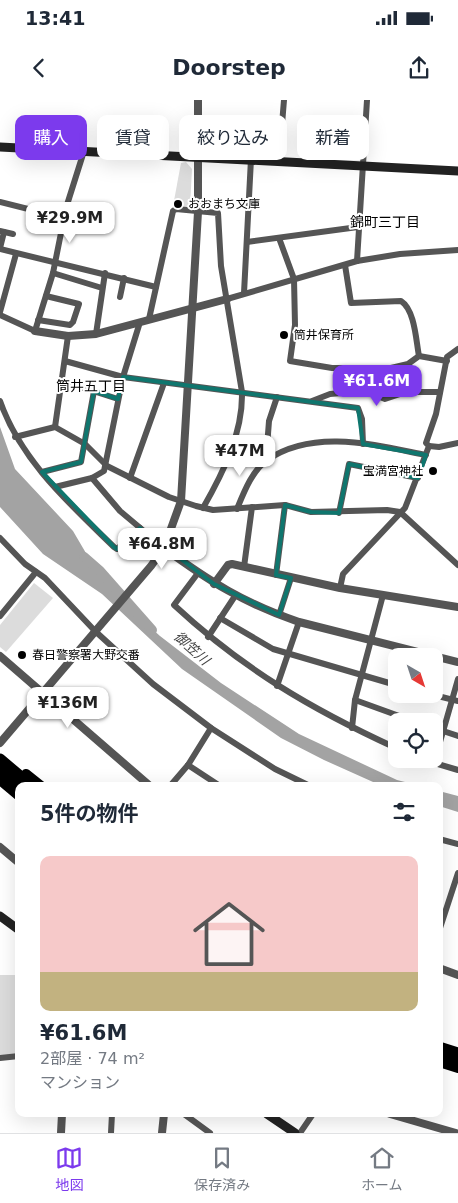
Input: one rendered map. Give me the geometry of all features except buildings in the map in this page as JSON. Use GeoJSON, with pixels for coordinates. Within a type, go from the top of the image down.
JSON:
{"type":"FeatureCollection","features":[{"type":"Feature","properties":{"kind":"highway"},"geometry":{"type":"LineString","coordinates":[[0,752],[36,782]]}},
{"type":"Feature","properties":{"kind":"highway"},"geometry":{"type":"LineString","coordinates":[[0,759],[27,782]]}},
{"type":"Feature","properties":{"kind":"highway"},"geometry":{"type":"LineString","coordinates":[[0,771],[15,784]]}},
{"type":"Feature","properties":{"kind":"highway"},"geometry":{"type":"LineString","coordinates":[[0,780],[15,793]]}},
{"type":"Feature","properties":{"kind":"highway"},"geometry":{"type":"LineString","coordinates":[[443,1044],[458,1049]]}},
{"type":"Feature","properties":{"kind":"highway"},"geometry":{"type":"LineString","coordinates":[[443,1048],[458,1053]]}},
{"type":"Feature","properties":{"kind":"highway"},"geometry":{"type":"LineString","coordinates":[[443,1056],[458,1062]]}},
{"type":"Feature","properties":{"kind":"highway"},"geometry":{"type":"LineString","coordinates":[[443,1063],[458,1068]]}},
{"type":"Feature","properties":{"kind":"main road"},"geometry":{"type":"LineString","coordinates":[[0,147],[15,148]]}},
{"type":"Feature","properties":{"kind":"main road"},"geometry":{"type":"LineString","coordinates":[[87,151],[179,156]]}},
{"type":"Feature","properties":{"kind":"main road"},"geometry":{"type":"LineString","coordinates":[[265,160],[458,171]]}},
{"type":"Feature","properties":{"kind":"main road"},"geometry":{"type":"LineString","coordinates":[[0,916],[15,927]]}},
{"type":"Feature","properties":{"kind":"main road"},"geometry":{"type":"LineString","coordinates":[[271,1117],[295,1133]]}},
{"type":"Feature","properties":{"kind":"street"},"geometry":{"type":"LineString","coordinates":[[198,100],[198,115]]}},
{"type":"Feature","properties":{"kind":"street"},"geometry":{"type":"LineString","coordinates":[[279,161],[284,100]]}},
{"type":"Feature","properties":{"kind":"street"},"geometry":{"type":"LineString","coordinates":[[357,261],[367,100]]}},
{"type":"Feature","properties":{"kind":"street"},"geometry":{"type":"LineString","coordinates":[[35,331],[56,262],[64,218],[81,160]]}},
{"type":"Feature","properties":{"kind":"street"},"geometry":{"type":"LineString","coordinates":[[0,743],[141,578],[164,548],[181,500],[198,212],[199,160]]}},
{"type":"Feature","properties":{"kind":"street"},"geometry":{"type":"LineString","coordinates":[[244,293],[251,160]]}},
{"type":"Feature","properties":{"kind":"street"},"geometry":{"type":"LineString","coordinates":[[0,202],[64,218]]}},
{"type":"Feature","properties":{"kind":"street"},"geometry":{"type":"LineString","coordinates":[[149,318],[173,211],[176,209],[219,215],[221,266],[242,392],[242,406],[231,450],[203,508]]}},
{"type":"Feature","properties":{"kind":"street"},"geometry":{"type":"LineString","coordinates":[[247,242],[358,228]]}},
{"type":"Feature","properties":{"kind":"street"},"geometry":{"type":"LineString","coordinates":[[13,234],[2,232],[0,249],[156,287]]}},
{"type":"Feature","properties":{"kind":"street"},"geometry":{"type":"LineString","coordinates":[[279,238],[294,279],[295,325],[290,361],[332,368],[391,368],[408,364],[419,356],[447,361]]}},
{"type":"Feature","properties":{"kind":"street"},"geometry":{"type":"LineString","coordinates":[[16,254],[0,314],[35,331],[68,336],[96,334],[345,266],[357,261],[400,254],[458,250]]}},
{"type":"Feature","properties":{"kind":"street"},"geometry":{"type":"LineString","coordinates":[[345,266],[352,303],[401,301],[405,304],[409,311],[419,356]]}},
{"type":"Feature","properties":{"kind":"street"},"geometry":{"type":"LineString","coordinates":[[53,273],[102,288]]}},
{"type":"Feature","properties":{"kind":"street"},"geometry":{"type":"LineString","coordinates":[[96,334],[104,273]]}},
{"type":"Feature","properties":{"kind":"street"},"geometry":{"type":"LineString","coordinates":[[120,297],[124,278]]}},
{"type":"Feature","properties":{"kind":"street"},"geometry":{"type":"LineString","coordinates":[[38,320],[70,325],[73,322],[79,304],[46,296]]}},
{"type":"Feature","properties":{"kind":"street"},"geometry":{"type":"LineString","coordinates":[[55,487],[99,476],[107,466],[123,377],[140,322]]}},
{"type":"Feature","properties":{"kind":"street"},"geometry":{"type":"LineString","coordinates":[[55,427],[68,336]]}},
{"type":"Feature","properties":{"kind":"street"},"geometry":{"type":"LineString","coordinates":[[340,588],[343,574],[405,508],[429,446],[426,443],[440,392],[447,357],[458,349]]}},
{"type":"Feature","properties":{"kind":"street"},"geometry":{"type":"LineString","coordinates":[[65,361],[123,377],[187,387],[242,392],[358,408],[362,419],[363,444]]}},
{"type":"Feature","properties":{"kind":"street"},"geometry":{"type":"LineString","coordinates":[[62,381],[118,399]]}},
{"type":"Feature","properties":{"kind":"street"},"geometry":{"type":"LineString","coordinates":[[130,478],[164,383]]}},
{"type":"Feature","properties":{"kind":"street"},"geometry":{"type":"LineString","coordinates":[[311,402],[330,394],[365,391],[385,399],[406,392],[440,392]]}},
{"type":"Feature","properties":{"kind":"street"},"geometry":{"type":"LineString","coordinates":[[42,472],[81,462],[94,392]]}},
{"type":"Feature","properties":{"kind":"street"},"geometry":{"type":"LineString","coordinates":[[266,460],[269,422],[277,397]]}},
{"type":"Feature","properties":{"kind":"street"},"geometry":{"type":"LineString","coordinates":[[0,401],[15,437],[42,472],[116,549],[140,528]]}},
{"type":"Feature","properties":{"kind":"street"},"geometry":{"type":"LineString","coordinates":[[15,437],[55,427],[85,444],[107,466],[130,478],[203,508],[237,509],[252,506],[285,505],[312,512],[339,513],[387,510],[400,512],[458,565]]}},
{"type":"Feature","properties":{"kind":"street"},"geometry":{"type":"LineString","coordinates":[[237,509],[249,483],[266,460],[294,446],[313,442],[363,444],[426,455]]}},
{"type":"Feature","properties":{"kind":"street"},"geometry":{"type":"LineString","coordinates":[[429,446],[439,447],[458,443]]}},
{"type":"Feature","properties":{"kind":"street"},"geometry":{"type":"LineString","coordinates":[[339,513],[349,464],[418,478]]}},
{"type":"Feature","properties":{"kind":"street"},"geometry":{"type":"LineString","coordinates":[[92,478],[120,511],[164,548],[214,584],[235,596],[299,622],[458,662]]}},
{"type":"Feature","properties":{"kind":"street"},"geometry":{"type":"LineString","coordinates":[[276,575],[285,505]]}},
{"type":"Feature","properties":{"kind":"street"},"geometry":{"type":"LineString","coordinates":[[244,567],[252,506]]}},
{"type":"Feature","properties":{"kind":"street"},"geometry":{"type":"LineString","coordinates":[[0,538],[45,578],[95,631],[153,684],[211,728],[275,769],[302,782]]}},
{"type":"Feature","properties":{"kind":"street"},"geometry":{"type":"LineString","coordinates":[[214,584],[228,565],[340,588],[458,607]]}},
{"type":"Feature","properties":{"kind":"street"},"geometry":{"type":"LineString","coordinates":[[0,616],[36,572]]}},
{"type":"Feature","properties":{"kind":"street"},"geometry":{"type":"LineString","coordinates":[[198,573],[174,605],[208,637],[277,686],[352,728],[388,744]]}},
{"type":"Feature","properties":{"kind":"street"},"geometry":{"type":"LineString","coordinates":[[279,615],[291,578]]}},
{"type":"Feature","properties":{"kind":"street"},"geometry":{"type":"LineString","coordinates":[[352,728],[355,700],[383,595]]}},
{"type":"Feature","properties":{"kind":"street"},"geometry":{"type":"LineString","coordinates":[[208,637],[235,596]]}},
{"type":"Feature","properties":{"kind":"street"},"geometry":{"type":"LineString","coordinates":[[220,618],[273,649],[361,677],[388,683]]}},
{"type":"Feature","properties":{"kind":"street"},"geometry":{"type":"LineString","coordinates":[[277,686],[299,622]]}},
{"type":"Feature","properties":{"kind":"street"},"geometry":{"type":"LineString","coordinates":[[0,656],[145,782]]}},
{"type":"Feature","properties":{"kind":"street"},"geometry":{"type":"LineString","coordinates":[[443,735],[455,700],[458,679]]}},
{"type":"Feature","properties":{"kind":"street"},"geometry":{"type":"LineString","coordinates":[[355,700],[392,713]]}},
{"type":"Feature","properties":{"kind":"street"},"geometry":{"type":"LineString","coordinates":[[173,782],[188,765],[211,728]]}},
{"type":"Feature","properties":{"kind":"street"},"geometry":{"type":"LineString","coordinates":[[444,732],[458,736]]}},
{"type":"Feature","properties":{"kind":"street"},"geometry":{"type":"LineString","coordinates":[[188,765],[214,782]]}},
{"type":"Feature","properties":{"kind":"street"},"geometry":{"type":"LineString","coordinates":[[443,766],[458,770]]}},
{"type":"Feature","properties":{"kind":"street"},"geometry":{"type":"LineString","coordinates":[[443,840],[458,844]]}},
{"type":"Feature","properties":{"kind":"street"},"geometry":{"type":"LineString","coordinates":[[0,847],[15,860]]}},
{"type":"Feature","properties":{"kind":"street"},"geometry":{"type":"LineString","coordinates":[[443,919],[458,873]]}},
{"type":"Feature","properties":{"kind":"street"},"geometry":{"type":"LineString","coordinates":[[443,969],[458,974]]}},
{"type":"Feature","properties":{"kind":"street"},"geometry":{"type":"LineString","coordinates":[[0,1058],[15,1056]]}},
{"type":"Feature","properties":{"kind":"street"},"geometry":{"type":"LineString","coordinates":[[61,1133],[62,1117]]}},
{"type":"Feature","properties":{"kind":"street"},"geometry":{"type":"LineString","coordinates":[[111,1133],[112,1117]]}},
{"type":"Feature","properties":{"kind":"street"},"geometry":{"type":"LineString","coordinates":[[162,1133],[164,1117]]}},
{"type":"Feature","properties":{"kind":"street"},"geometry":{"type":"LineString","coordinates":[[188,1117],[210,1133]]}},
{"type":"Feature","properties":{"kind":"street"},"geometry":{"type":"LineString","coordinates":[[300,1133],[311,1117]]}},
{"type":"Feature","properties":{"kind":"street"},"geometry":{"type":"LineString","coordinates":[[400,1117],[456,1133]]}},
{"type":"Feature","properties":{"kind":"highlighted area"},"geometry":{"type":"Polygon","coordinates":[[[123,377],[358,408],[363,444],[426,455],[418,478],[349,464],[339,513],[311,512],[285,505],[276,575],[291,578],[279,615],[214,584],[140,528],[117,549],[42,472],[81,462],[94,391],[118,399],[123,377]]]}},
{"type":"Feature","properties":{"kind":"shaded area"},"geometry":{"type":"Polygon","coordinates":[[[186,162],[192,169],[190,207],[188,209],[173,206],[181,163],[186,162]]]}},
{"type":"Feature","properties":{"kind":"shaded area"},"geometry":{"type":"Polygon","coordinates":[[[0,427],[15,469],[73,531],[100,577],[131,610],[160,636],[221,683],[299,734],[405,782],[373,782],[281,738],[182,669],[102,594],[43,554],[0,507],[0,427]]]}},
{"type":"Feature","properties":{"kind":"shaded area"},"geometry":{"type":"Polygon","coordinates":[[[34,583],[53,598],[6,652],[0,647],[0,625],[34,583]]]}},
{"type":"Feature","properties":{"kind":"shaded area"},"geometry":{"type":"Polygon","coordinates":[[[443,792],[458,796],[458,812],[443,807],[443,792]]]}},
{"type":"Feature","properties":{"kind":"shaded area"},"geometry":{"type":"Polygon","coordinates":[[[0,975],[15,975],[15,1055],[0,1057],[0,975]]]}},
{"type":"Feature","properties":{"kind":"waterway","name":"御笠川"},"geometry":{"type":"LineString","coordinates":[[84,557],[100,571],[152,630]]}},
{"type":"Feature","properties":{"kind":"place","name":"おおまち文庫"},"geometry":{"type":"Point","coordinates":[178,204]}},
{"type":"Feature","properties":{"kind":"place","name":"筒井保育所"},"geometry":{"type":"Point","coordinates":[284,335]}},
{"type":"Feature","properties":{"kind":"place","name":"宝満宮神社"},"geometry":{"type":"Point","coordinates":[433,471]}},
{"type":"Feature","properties":{"kind":"place","name":"春日警察署大野交番"},"geometry":{"type":"Point","coordinates":[22,655]}},
{"type":"Feature","properties":{"kind":"district","name":"錦町三丁目"},"geometry":{"type":"Point","coordinates":[385,222]}},
{"type":"Feature","properties":{"kind":"district","name":"筒井五丁目"},"geometry":{"type":"Point","coordinates":[91,386]}}]}
